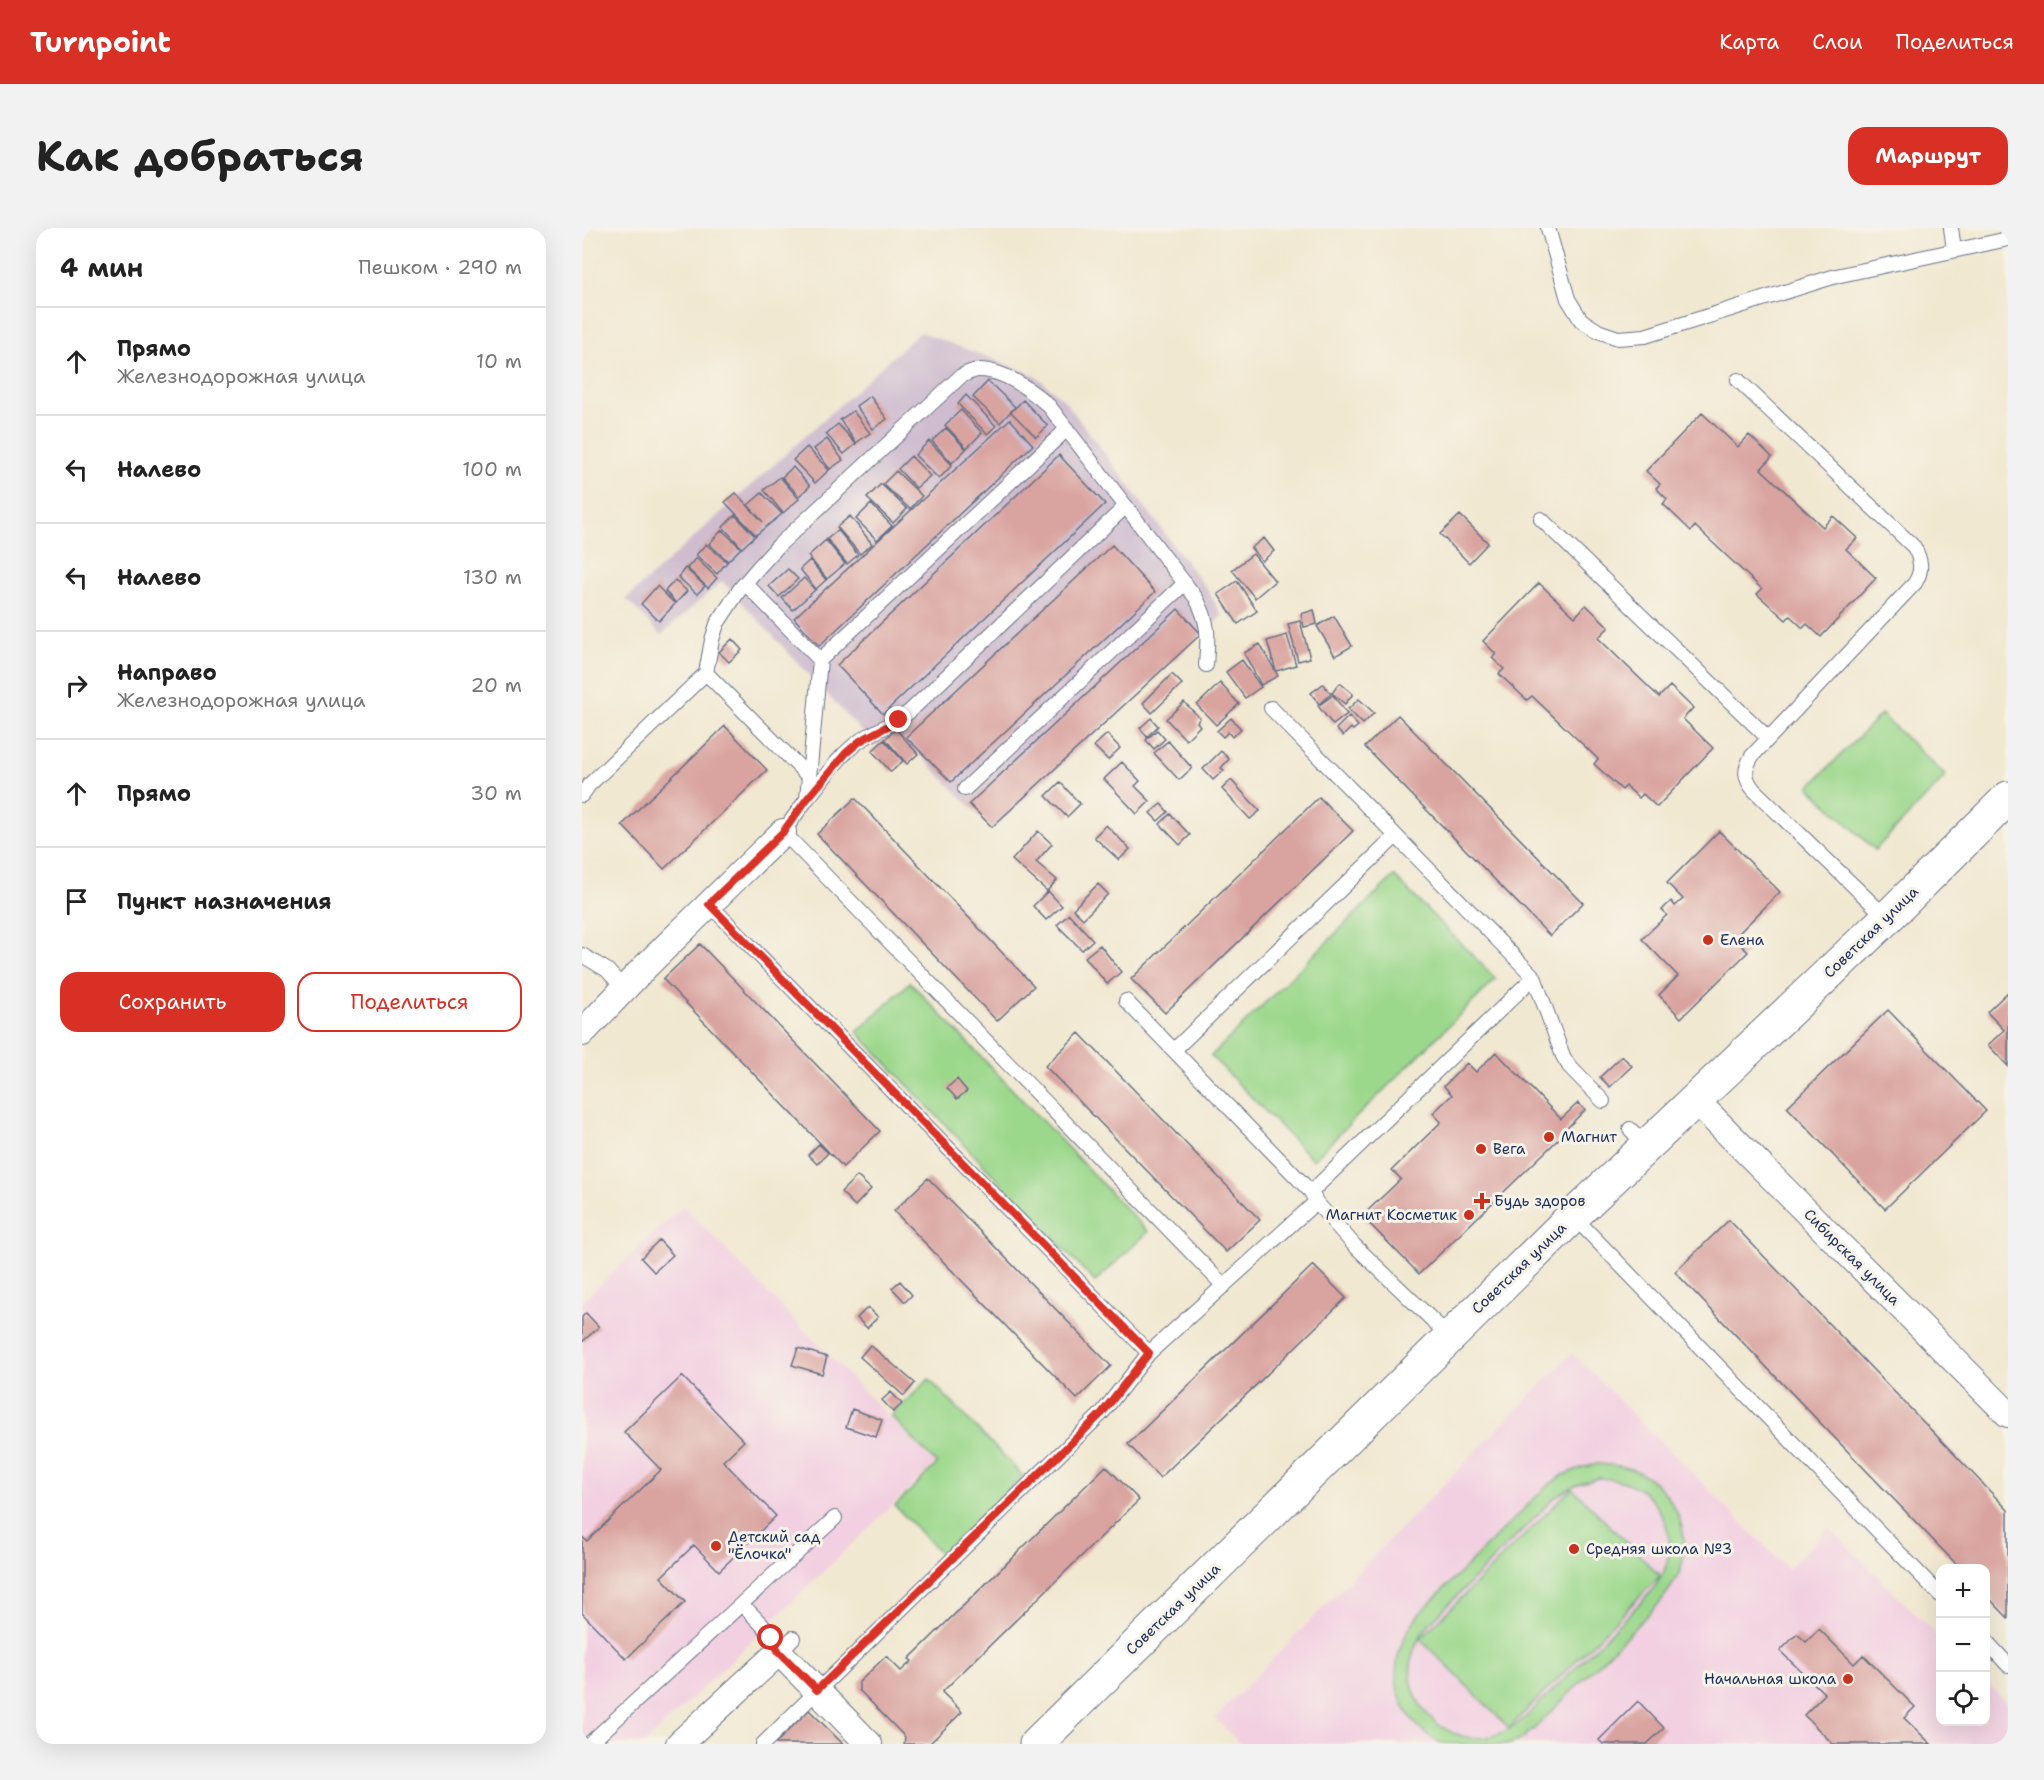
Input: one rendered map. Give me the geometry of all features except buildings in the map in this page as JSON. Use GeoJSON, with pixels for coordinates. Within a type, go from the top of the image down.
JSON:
{"type":"FeatureCollection","features":[{"type":"Feature","properties":{"kind":"street","name":"Советская улица"},"geometry":{"type":"LineString","coordinates":[[1036,1744],[1573,1216],[1638,1138],[1695,1100],[1887,918],[2008,798]]}},
{"type":"Feature","properties":{"kind":"street"},"geometry":{"type":"LineString","coordinates":[[582,1034],[624,989],[783,832]]}},
{"type":"Feature","properties":{"kind":"street","name":"Сибирская улица"},"geometry":{"type":"LineString","coordinates":[[1695,1100],[2003,1399]]}},
{"type":"Feature","properties":{"kind":"street"},"geometry":{"type":"LineString","coordinates":[[679,1744],[786,1645],[817,1690],[868,1744]]}},
{"type":"Feature","properties":{"kind":"lane"},"geometry":{"type":"LineString","coordinates":[[1548,228],[1568,299],[1581,320],[1598,331],[1618,338],[1646,336],[1836,276],[2008,239]]}},
{"type":"Feature","properties":{"kind":"lane"},"geometry":{"type":"LineString","coordinates":[[1951,228],[1954,250]]}},
{"type":"Feature","properties":{"kind":"lane"},"geometry":{"type":"LineString","coordinates":[[582,795],[589,785],[706,673],[717,624],[745,582],[779,545],[961,376],[977,369],[998,373],[1037,395],[1067,429],[1196,598],[1207,622],[1206,665]]}},
{"type":"Feature","properties":{"kind":"lane"},"geometry":{"type":"LineString","coordinates":[[1738,380],[1914,547],[1921,566],[1920,575],[1915,583],[1768,738],[1752,756],[1745,774],[1749,784],[1887,918]]}},
{"type":"Feature","properties":{"kind":"lane"},"geometry":{"type":"LineString","coordinates":[[807,799],[820,660],[1067,429]]}},
{"type":"Feature","properties":{"kind":"lane"},"geometry":{"type":"LineString","coordinates":[[1126,506],[909,712],[860,741],[846,753],[807,799],[783,832],[1224,1286]]}},
{"type":"Feature","properties":{"kind":"lane"},"geometry":{"type":"LineString","coordinates":[[1541,519],[1768,738]]}},
{"type":"Feature","properties":{"kind":"lane"},"geometry":{"type":"LineString","coordinates":[[745,582],[820,660]]}},
{"type":"Feature","properties":{"kind":"lane"},"geometry":{"type":"LineString","coordinates":[[965,789],[1185,582]]}},
{"type":"Feature","properties":{"kind":"lane"},"geometry":{"type":"LineString","coordinates":[[706,673],[809,777]]}},
{"type":"Feature","properties":{"kind":"lane"},"geometry":{"type":"LineString","coordinates":[[1270,708],[1534,977],[1563,1056],[1569,1066],[1603,1101]]}},
{"type":"Feature","properties":{"kind":"lane"},"geometry":{"type":"LineString","coordinates":[[1174,1050],[1396,836]]}},
{"type":"Feature","properties":{"kind":"lane"},"geometry":{"type":"LineString","coordinates":[[709,904],[1149,1353]]}},
{"type":"Feature","properties":{"kind":"lane"},"geometry":{"type":"LineString","coordinates":[[582,955],[589,962],[607,970],[624,989]]}},
{"type":"Feature","properties":{"kind":"lane"},"geometry":{"type":"LineString","coordinates":[[763,1744],[1102,1413],[1149,1353],[1224,1286],[1534,977]]}},
{"type":"Feature","properties":{"kind":"lane"},"geometry":{"type":"LineString","coordinates":[[1126,1001],[1314,1197],[1354,1245],[1449,1336]]}},
{"type":"Feature","properties":{"kind":"lane"},"geometry":{"type":"LineString","coordinates":[[1573,1216],[1936,1590]]}},
{"type":"Feature","properties":{"kind":"lane"},"geometry":{"type":"LineString","coordinates":[[589,1744],[835,1518]]}},
{"type":"Feature","properties":{"kind":"lane"},"geometry":{"type":"LineString","coordinates":[[742,1604],[765,1628],[786,1645]]}},
{"type":"Feature","properties":{"kind":"lane"},"geometry":{"type":"LineString","coordinates":[[1990,1645],[2008,1665]]}},
{"type":"Feature","properties":{"kind":"shaded area"},"geometry":{"type":"Polygon","coordinates":[[[920,332],[1035,375],[1065,401],[1209,592],[1222,616],[992,829],[895,729],[875,746],[722,581],[661,635],[626,599],[920,332]]]}},
{"type":"Feature","properties":{"kind":"shaded area","name":"Детский сад \"Ёлочка\""},"geometry":{"type":"Polygon","coordinates":[[[683,1206],[935,1464],[644,1744],[582,1744],[582,1302],[683,1206]]]}},
{"type":"Feature","properties":{"kind":"shaded area","name":"Средняя школа №3"},"geometry":{"type":"Polygon","coordinates":[[[1572,1353],[1788,1569],[1829,1528],[1936,1634],[1936,1726],[1990,1726],[1990,1686],[2008,1704],[2008,1744],[1240,1744],[1215,1718],[1572,1353]]]}},
{"type":"Feature","properties":{"kind":"green space"},"geometry":{"type":"Polygon","coordinates":[[[1881,714],[1946,776],[1875,850],[1809,787],[1881,714]]]}},
{"type":"Feature","properties":{"kind":"green space"},"geometry":{"type":"Polygon","coordinates":[[[1394,876],[1496,979],[1313,1160],[1211,1056],[1394,876]]]}},
{"type":"Feature","properties":{"kind":"green space"},"geometry":{"type":"Polygon","coordinates":[[[910,982],[1148,1232],[1095,1282],[857,1032],[910,982]]]}},
{"type":"Feature","properties":{"kind":"green space"},"geometry":{"type":"Polygon","coordinates":[[[929,1379],[1023,1476],[941,1554],[895,1506],[937,1464],[891,1416],[929,1379]]]}},
{"type":"Feature","properties":{"kind":"green space"},"geometry":{"type":"Polygon","coordinates":[[[1598,1464],[1634,1470],[1647,1477],[1669,1499],[1682,1526],[1684,1541],[1684,1556],[1676,1580],[1660,1602],[1535,1728],[1520,1740],[1511,1744],[1441,1743],[1435,1740],[1419,1727],[1408,1713],[1397,1685],[1398,1655],[1411,1627],[1420,1613],[1545,1488],[1563,1475],[1598,1464]],[[1599,1478],[1575,1485],[1554,1498],[1430,1623],[1419,1639],[1411,1666],[1416,1697],[1424,1711],[1449,1731],[1480,1738],[1493,1736],[1520,1722],[1650,1593],[1665,1570],[1669,1554],[1667,1530],[1663,1518],[1650,1498],[1630,1484],[1599,1478]]]}},
{"type":"Feature","properties":{"kind":"green space"},"geometry":{"type":"Polygon","coordinates":[[[1572,1488],[1660,1576],[1509,1728],[1420,1639],[1572,1488]]]}},
{"type":"Feature","properties":{"kind":"place","name":"Елена"},"geometry":{"type":"Point","coordinates":[1708,940]}},
{"type":"Feature","properties":{"kind":"place","name":"Магнит"},"geometry":{"type":"Point","coordinates":[1549,1137]}},
{"type":"Feature","properties":{"kind":"place","name":"Вега"},"geometry":{"type":"Point","coordinates":[1481,1149]}},
{"type":"Feature","properties":{"kind":"place","name":"Будь здоров"},"geometry":{"type":"Point","coordinates":[1482,1201]}},
{"type":"Feature","properties":{"kind":"place","name":"Магнит Косметик"},"geometry":{"type":"Point","coordinates":[1469,1215]}},
{"type":"Feature","properties":{"kind":"place","name":"Детский сад \"Ёлочка\""},"geometry":{"type":"Point","coordinates":[716,1546]}},
{"type":"Feature","properties":{"kind":"place","name":"Средняя школа №3"},"geometry":{"type":"Point","coordinates":[1574,1549]}},
{"type":"Feature","properties":{"kind":"place","name":"Начальная школа"},"geometry":{"type":"Point","coordinates":[1848,1679]}},
{"type":"Feature","properties":{"kind":"route"},"geometry":{"type":"LineString","coordinates":[[771,1638],[779,1652],[817,1690],[1102,1413],[1149,1353],[709,904],[783,832],[807,799],[846,753],[860,741],[899,720]]}}]}
